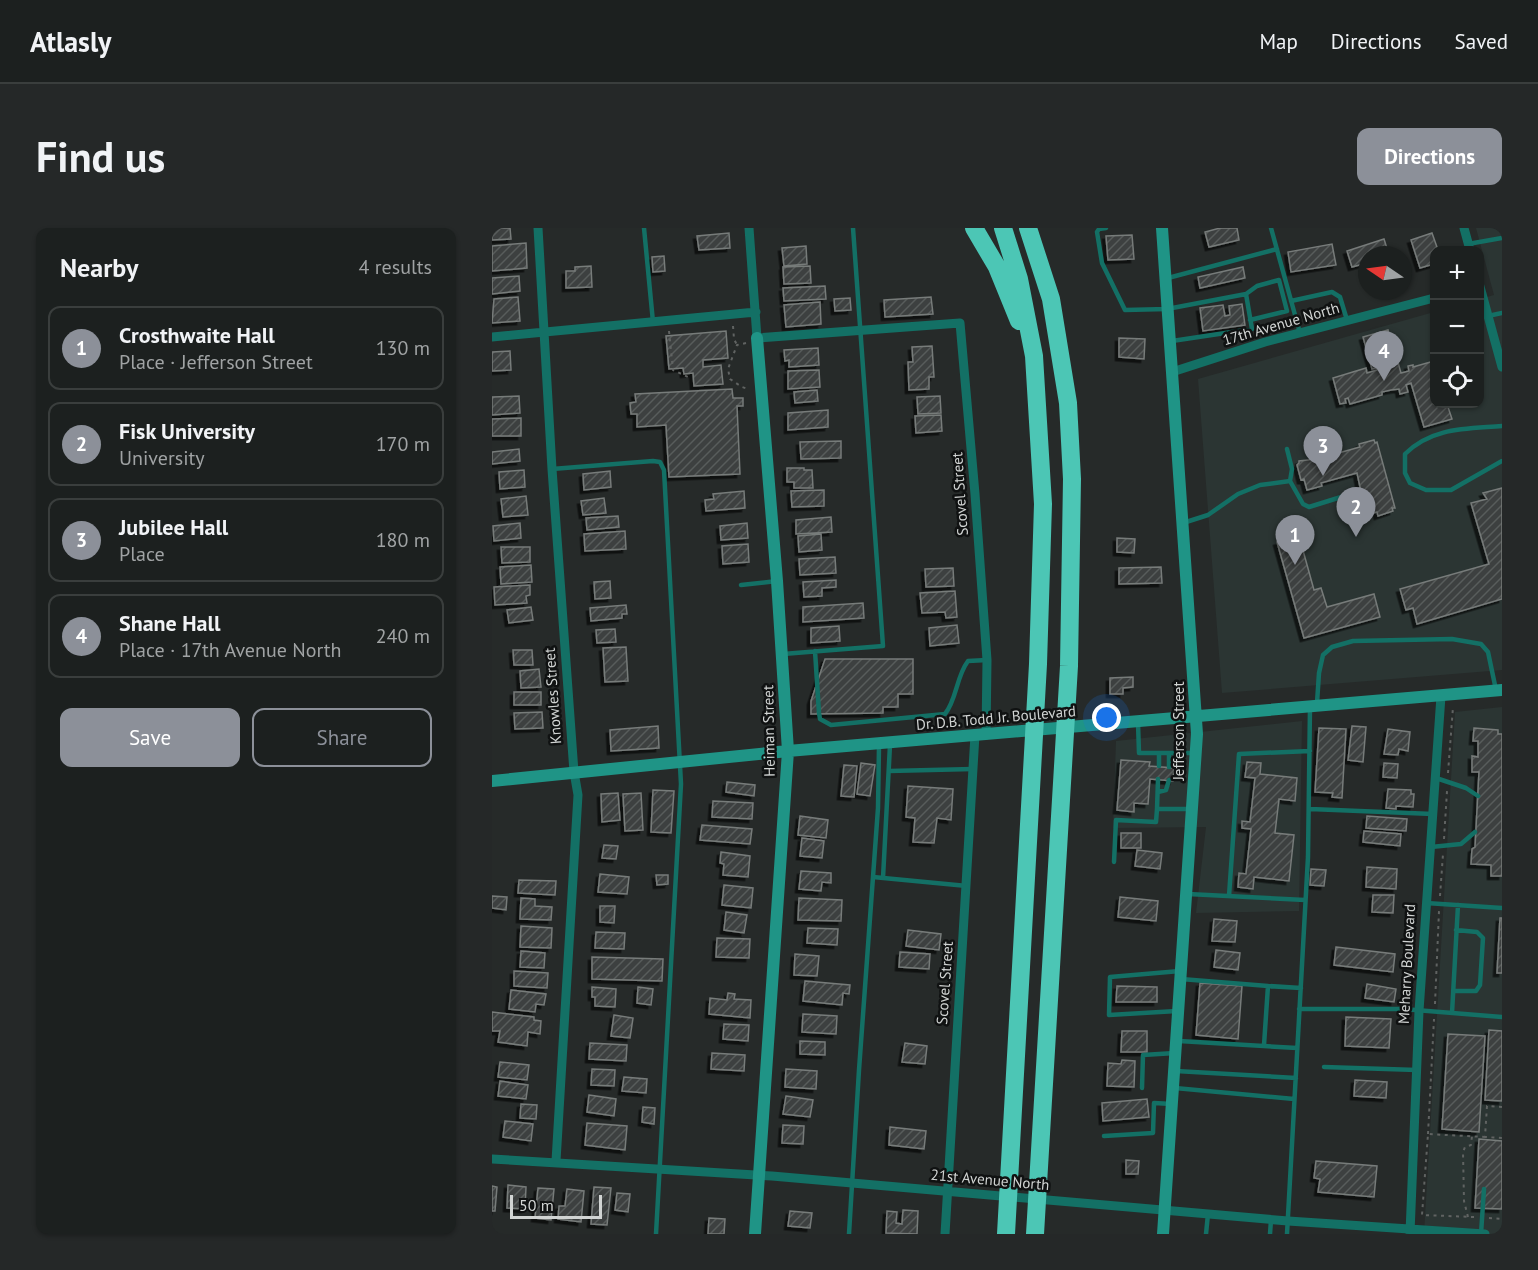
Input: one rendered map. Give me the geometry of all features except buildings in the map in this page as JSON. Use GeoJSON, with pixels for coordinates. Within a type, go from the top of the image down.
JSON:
{"type":"FeatureCollection","features":[{"type":"Feature","properties":{"kind":"highway"},"geometry":{"type":"LineString","coordinates":[[974,228],[997,267],[1034,356]]}},
{"type":"Feature","properties":{"kind":"highway"},"geometry":{"type":"LineString","coordinates":[[1003,228],[1019,279],[1034,356],[1044,504],[1037,676],[1006,1234]]}},
{"type":"Feature","properties":{"kind":"highway"},"geometry":{"type":"LineString","coordinates":[[1028,228],[1051,299],[1068,403],[1072,479],[1069,666],[1035,1234]]}},
{"type":"Feature","properties":{"kind":"main road","name":"Jefferson Street"},"geometry":{"type":"LineString","coordinates":[[1162,228],[1197,715],[1193,809],[1185,894],[1172,1104],[1161,1133],[1163,1234]]}},
{"type":"Feature","properties":{"kind":"main road","name":"Heiman Street"},"geometry":{"type":"LineString","coordinates":[[751,340],[777,581],[788,751],[755,1234]]}},
{"type":"Feature","properties":{"kind":"main road","name":"Dr. D.B. Todd Jr. Boulevard"},"geometry":{"type":"LineString","coordinates":[[492,781],[885,742],[1499,690]]}},
{"type":"Feature","properties":{"kind":"street","name":"Knowles Street"},"geometry":{"type":"LineString","coordinates":[[538,228],[546,333],[552,470],[574,772],[578,795],[556,1161]]}},
{"type":"Feature","properties":{"kind":"street","name":"Heiman Street"},"geometry":{"type":"LineString","coordinates":[[749,228],[756,312],[751,340]]}},
{"type":"Feature","properties":{"kind":"street"},"geometry":{"type":"LineString","coordinates":[[1464,228],[1468,246]]}},
{"type":"Feature","properties":{"kind":"street","name":"17th Avenue North"},"geometry":{"type":"LineString","coordinates":[[1172,372],[1265,342],[1430,299]]}},
{"type":"Feature","properties":{"kind":"street"},"geometry":{"type":"LineString","coordinates":[[1484,300],[1502,367]]}},
{"type":"Feature","properties":{"kind":"street"},"geometry":{"type":"LineString","coordinates":[[492,338],[756,312]]}},
{"type":"Feature","properties":{"kind":"street","name":"Scovel Street"},"geometry":{"type":"LineString","coordinates":[[859,330],[960,323],[987,660],[980,735],[973,769],[945,1234]]}},
{"type":"Feature","properties":{"kind":"street"},"geometry":{"type":"LineString","coordinates":[[751,340],[859,330]]}},
{"type":"Feature","properties":{"kind":"street","name":"Meharry Boulevard"},"geometry":{"type":"LineString","coordinates":[[1410,1232],[1419,1011],[1442,696]]}},
{"type":"Feature","properties":{"kind":"street","name":"21st Avenue North"},"geometry":{"type":"LineString","coordinates":[[492,1159],[759,1174],[1381,1231],[1485,1234]]}},
{"type":"Feature","properties":{"kind":"lane"},"geometry":{"type":"LineString","coordinates":[[644,228],[653,322]]}},
{"type":"Feature","properties":{"kind":"lane"},"geometry":{"type":"LineString","coordinates":[[782,654],[883,646],[853,228]]}},
{"type":"Feature","properties":{"kind":"lane"},"geometry":{"type":"LineString","coordinates":[[1106,228],[1099,229],[1097,232],[1102,263],[1124,308],[1128,311],[1167,309],[1246,294],[1257,286],[1282,279]]}},
{"type":"Feature","properties":{"kind":"lane"},"geometry":{"type":"LineString","coordinates":[[1271,228],[1277,249],[1287,311]]}},
{"type":"Feature","properties":{"kind":"lane"},"geometry":{"type":"LineString","coordinates":[[1476,246],[1502,238]]}},
{"type":"Feature","properties":{"kind":"lane"},"geometry":{"type":"LineString","coordinates":[[1166,278],[1277,249]]}},
{"type":"Feature","properties":{"kind":"lane"},"geometry":{"type":"LineString","coordinates":[[1282,279],[1300,333]]}},
{"type":"Feature","properties":{"kind":"lane"},"geometry":{"type":"LineString","coordinates":[[1291,302],[1332,292],[1340,297],[1347,321]]}},
{"type":"Feature","properties":{"kind":"lane"},"geometry":{"type":"LineString","coordinates":[[1170,341],[1252,329],[1246,294]]}},
{"type":"Feature","properties":{"kind":"lane"},"geometry":{"type":"LineString","coordinates":[[1251,320],[1293,309]]}},
{"type":"Feature","properties":{"kind":"lane"},"geometry":{"type":"LineString","coordinates":[[1488,316],[1502,313]]}},
{"type":"Feature","properties":{"kind":"lane"},"geometry":{"type":"LineString","coordinates":[[1502,426],[1449,429],[1431,436],[1413,446],[1405,454],[1405,473],[1410,483],[1426,490],[1452,490],[1502,461]]}},
{"type":"Feature","properties":{"kind":"lane"},"geometry":{"type":"LineString","coordinates":[[1287,449],[1292,469],[1290,481],[1302,504],[1309,507],[1354,493]]}},
{"type":"Feature","properties":{"kind":"lane"},"geometry":{"type":"LineString","coordinates":[[552,470],[653,461],[660,462],[664,470],[681,762],[656,1234]]}},
{"type":"Feature","properties":{"kind":"lane"},"geometry":{"type":"LineString","coordinates":[[1184,523],[1208,515],[1238,494],[1260,485],[1290,481]]}},
{"type":"Feature","properties":{"kind":"lane"},"geometry":{"type":"LineString","coordinates":[[741,585],[777,581]]}},
{"type":"Feature","properties":{"kind":"lane"},"geometry":{"type":"LineString","coordinates":[[1287,1234],[1310,809],[1310,751],[1314,706],[1323,655],[1332,647],[1353,641],[1452,639],[1481,644],[1488,652],[1499,690]]}},
{"type":"Feature","properties":{"kind":"lane"},"geometry":{"type":"LineString","coordinates":[[815,651],[820,719],[831,725],[945,714],[954,696],[960,674],[968,662],[987,660]]}},
{"type":"Feature","properties":{"kind":"lane"},"geometry":{"type":"LineString","coordinates":[[1138,721],[1139,753],[1196,753]]}},
{"type":"Feature","properties":{"kind":"lane"},"geometry":{"type":"LineString","coordinates":[[883,878],[889,771],[885,742]]}},
{"type":"Feature","properties":{"kind":"lane"},"geometry":{"type":"LineString","coordinates":[[849,1234],[878,808],[885,742]]}},
{"type":"Feature","properties":{"kind":"lane"},"geometry":{"type":"LineString","coordinates":[[1229,897],[1239,754],[1310,751]]}},
{"type":"Feature","properties":{"kind":"lane"},"geometry":{"type":"LineString","coordinates":[[1159,753],[1159,766]]}},
{"type":"Feature","properties":{"kind":"lane"},"geometry":{"type":"LineString","coordinates":[[1169,753],[1169,767]]}},
{"type":"Feature","properties":{"kind":"lane"},"geometry":{"type":"LineString","coordinates":[[889,771],[973,769]]}},
{"type":"Feature","properties":{"kind":"lane"},"geometry":{"type":"LineString","coordinates":[[1435,777],[1466,788],[1478,796]]}},
{"type":"Feature","properties":{"kind":"lane"},"geometry":{"type":"LineString","coordinates":[[1114,861],[1116,820],[1156,822],[1158,779]]}},
{"type":"Feature","properties":{"kind":"lane"},"geometry":{"type":"LineString","coordinates":[[1158,792],[1166,790],[1169,780]]}},
{"type":"Feature","properties":{"kind":"lane"},"geometry":{"type":"LineString","coordinates":[[1157,808],[1193,809]]}},
{"type":"Feature","properties":{"kind":"lane"},"geometry":{"type":"LineString","coordinates":[[1310,809],[1433,813]]}},
{"type":"Feature","properties":{"kind":"lane"},"geometry":{"type":"LineString","coordinates":[[1431,847],[1461,844],[1475,832]]}},
{"type":"Feature","properties":{"kind":"lane"},"geometry":{"type":"LineString","coordinates":[[873,877],[966,885]]}},
{"type":"Feature","properties":{"kind":"lane"},"geometry":{"type":"LineString","coordinates":[[1185,894],[1305,900]]}},
{"type":"Feature","properties":{"kind":"lane"},"geometry":{"type":"LineString","coordinates":[[1426,903],[1502,908]]}},
{"type":"Feature","properties":{"kind":"lane"},"geometry":{"type":"LineString","coordinates":[[1452,1013],[1458,905]]}},
{"type":"Feature","properties":{"kind":"lane"},"geometry":{"type":"LineString","coordinates":[[1453,991],[1476,991],[1480,985],[1483,938],[1477,932],[1456,930]]}},
{"type":"Feature","properties":{"kind":"lane"},"geometry":{"type":"LineString","coordinates":[[1178,1011],[1109,1015],[1110,977],[1180,975],[1301,988]]}},
{"type":"Feature","properties":{"kind":"lane"},"geometry":{"type":"LineString","coordinates":[[1264,1045],[1268,986]]}},
{"type":"Feature","properties":{"kind":"lane"},"geometry":{"type":"LineString","coordinates":[[1299,1010],[1345,1008],[1502,1017]]}},
{"type":"Feature","properties":{"kind":"lane"},"geometry":{"type":"LineString","coordinates":[[1142,1088],[1143,1055],[1175,1047],[1264,1045],[1297,1048]]}},
{"type":"Feature","properties":{"kind":"lane"},"geometry":{"type":"LineString","coordinates":[[1324,1067],[1417,1070]]}},
{"type":"Feature","properties":{"kind":"lane"},"geometry":{"type":"LineString","coordinates":[[1174,1070],[1296,1078]]}},
{"type":"Feature","properties":{"kind":"lane"},"geometry":{"type":"LineString","coordinates":[[1173,1088],[1294,1099]]}},
{"type":"Feature","properties":{"kind":"lane"},"geometry":{"type":"LineString","coordinates":[[1104,1136],[1161,1133],[1154,1103],[1172,1104]]}},
{"type":"Feature","properties":{"kind":"lane"},"geometry":{"type":"LineString","coordinates":[[1481,1234],[1484,1189]]}},
{"type":"Feature","properties":{"kind":"lane"},"geometry":{"type":"LineString","coordinates":[[1206,1234],[1208,1214]]}},
{"type":"Feature","properties":{"kind":"lane"},"geometry":{"type":"LineString","coordinates":[[1270,1234],[1271,1220]]}},
{"type":"Feature","properties":{"kind":"path"},"geometry":{"type":"LineString","coordinates":[[733,326],[737,345],[728,369],[730,379],[750,389]]}},
{"type":"Feature","properties":{"kind":"path"},"geometry":{"type":"LineString","coordinates":[[669,331],[673,370],[690,378]]}},
{"type":"Feature","properties":{"kind":"path"},"geometry":{"type":"LineString","coordinates":[[737,345],[751,340]]}},
{"type":"Feature","properties":{"kind":"path"},"geometry":{"type":"LineString","coordinates":[[1453,706],[1439,904],[1422,1215],[1502,1219]]}},
{"type":"Feature","properties":{"kind":"path"},"geometry":{"type":"LineString","coordinates":[[1485,1137],[1487,1106],[1502,1107]]}},
{"type":"Feature","properties":{"kind":"path"},"geometry":{"type":"LineString","coordinates":[[1428,1134],[1502,1137]]}},
{"type":"Feature","properties":{"kind":"path"},"geometry":{"type":"LineString","coordinates":[[1468,1217],[1464,1202],[1463,1152],[1465,1147],[1471,1145],[1472,1136]]}},
{"type":"Feature","properties":{"kind":"shaded area"},"geometry":{"type":"Polygon","coordinates":[[[1476,228],[1502,228],[1502,670],[1222,693],[1198,379],[1430,313],[1430,408],[1484,408],[1484,298],[1494,295],[1484,258],[1484,246],[1481,246],[1476,228]]]}},
{"type":"Feature","properties":{"kind":"shaded area"},"geometry":{"type":"Polygon","coordinates":[[[1502,707],[1502,1234],[1424,1234],[1455,712],[1502,707]]]}},
{"type":"Feature","properties":{"kind":"shaded area"},"geometry":{"type":"Polygon","coordinates":[[[1302,721],[1299,911],[1196,913],[1206,827],[1113,828],[1116,741],[1302,721]]]}},
{"type":"Feature","properties":{"kind":"place","name":"Shane Hall"},"geometry":{"type":"Point","coordinates":[1384,381]}},
{"type":"Feature","properties":{"kind":"place","name":"Jubilee Hall"},"geometry":{"type":"Point","coordinates":[1323,476]}},
{"type":"Feature","properties":{"kind":"place","name":"Fisk University"},"geometry":{"type":"Point","coordinates":[1356,537]}},
{"type":"Feature","properties":{"kind":"place","name":"Crosthwaite Hall"},"geometry":{"type":"Point","coordinates":[1295,565]}}]}
